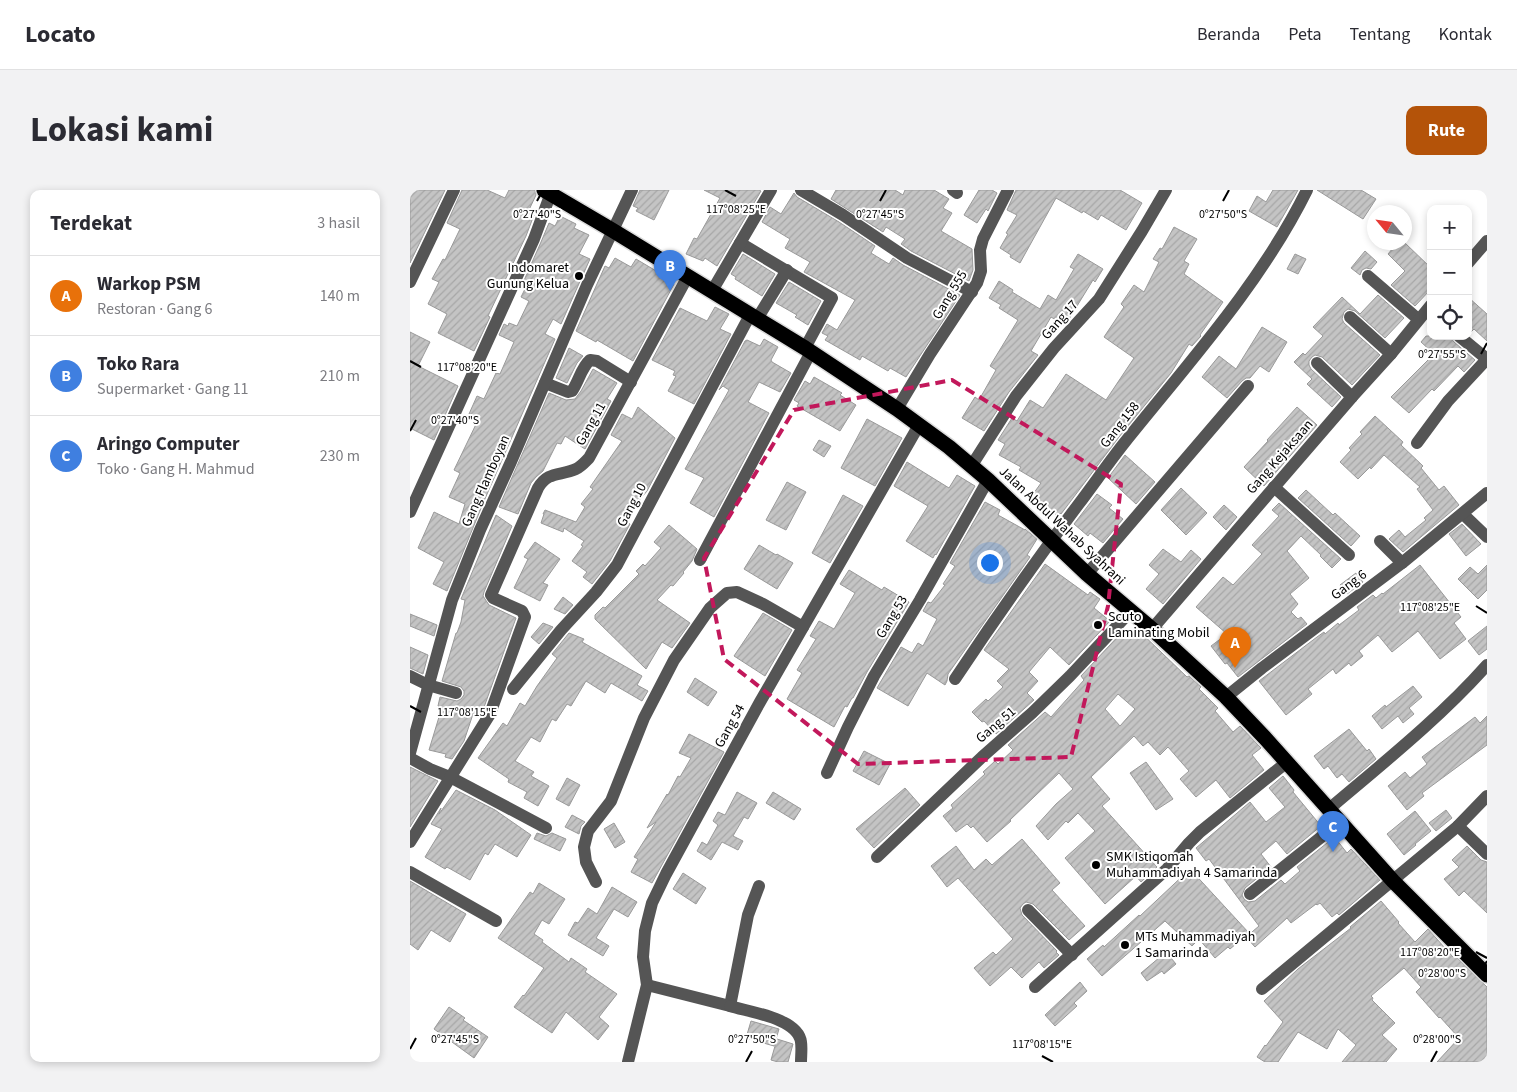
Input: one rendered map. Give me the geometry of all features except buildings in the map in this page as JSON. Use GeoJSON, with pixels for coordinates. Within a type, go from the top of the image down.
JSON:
{"type":"FeatureCollection","features":[{"type":"Feature","properties":{"kind":"highway","name":"Jalan Abdul Wahab Syahrani"},"geometry":{"type":"LineString","coordinates":[[549,192],[808,350],[897,408],[972,466],[1088,574],[1152,629],[1226,697],[1393,881],[1487,975]]}},
{"type":"Feature","properties":{"kind":"street"},"geometry":{"type":"LineString","coordinates":[[411,279],[454,190]]}},
{"type":"Feature","properties":{"kind":"street","name":"Gang Flamboyan"},"geometry":{"type":"LineString","coordinates":[[410,753],[452,600],[480,530],[612,230],[632,190]]}},
{"type":"Feature","properties":{"kind":"street"},"geometry":{"type":"LineString","coordinates":[[712,291],[770,190]]}},
{"type":"Feature","properties":{"kind":"street"},"geometry":{"type":"LineString","coordinates":[[801,190],[843,215],[907,258],[972,292]]}},
{"type":"Feature","properties":{"kind":"street","name":"Gang 555"},"geometry":{"type":"LineString","coordinates":[[897,408],[930,354],[972,292],[981,271],[980,250],[983,239],[1008,190]]}},
{"type":"Feature","properties":{"kind":"street","name":"Gang 17"},"geometry":{"type":"LineString","coordinates":[[972,466],[1016,396],[1054,348],[1099,299],[1142,232],[1166,190]]}},
{"type":"Feature","properties":{"kind":"street","name":"Gang 158"},"geometry":{"type":"LineString","coordinates":[[955,679],[1052,539],[1124,443],[1252,282],[1292,221],[1307,190]]}},
{"type":"Feature","properties":{"kind":"street"},"geometry":{"type":"LineString","coordinates":[[410,512],[534,239],[549,192]]}},
{"type":"Feature","properties":{"kind":"street"},"geometry":{"type":"LineString","coordinates":[[1472,258],[1487,241]]}},
{"type":"Feature","properties":{"kind":"street"},"geometry":{"type":"LineString","coordinates":[[700,560],[833,298],[740,243]]}},
{"type":"Feature","properties":{"kind":"street","name":"Gang 10"},"geometry":{"type":"LineString","coordinates":[[513,689],[617,565],[753,317],[787,270]]}},
{"type":"Feature","properties":{"kind":"street","name":"Gang 11"},"geometry":{"type":"LineString","coordinates":[[450,777],[490,714],[525,617],[522,611],[493,598],[491,591],[538,488],[543,480],[550,476],[576,469],[582,466],[589,458],[688,276]]}},
{"type":"Feature","properties":{"kind":"street"},"geometry":{"type":"LineString","coordinates":[[1368,276],[1427,312]]}},
{"type":"Feature","properties":{"kind":"street","name":"Gang Kejaksaan"},"geometry":{"type":"LineString","coordinates":[[1152,629],[1427,312]]}},
{"type":"Feature","properties":{"kind":"street"},"geometry":{"type":"LineString","coordinates":[[1350,317],[1391,354]]}},
{"type":"Feature","properties":{"kind":"street"},"geometry":{"type":"LineString","coordinates":[[1417,443],[1448,402],[1487,359],[1464,340]]}},
{"type":"Feature","properties":{"kind":"street"},"geometry":{"type":"LineString","coordinates":[[545,383],[568,392],[572,390],[582,370],[590,360],[597,361],[631,382]]}},
{"type":"Feature","properties":{"kind":"street"},"geometry":{"type":"LineString","coordinates":[[1317,363],[1352,397]]}},
{"type":"Feature","properties":{"kind":"street"},"geometry":{"type":"LineString","coordinates":[[1088,574],[1248,386]]}},
{"type":"Feature","properties":{"kind":"street","name":"Gang 54"},"geometry":{"type":"LineString","coordinates":[[628,1062],[647,984],[644,957],[645,931],[652,903],[755,711],[919,425]]}},
{"type":"Feature","properties":{"kind":"street","name":"Gang 53"},"geometry":{"type":"LineString","coordinates":[[828,773],[848,727],[874,676],[920,600],[988,480]]}},
{"type":"Feature","properties":{"kind":"street"},"geometry":{"type":"LineString","coordinates":[[1274,487],[1349,555]]}},
{"type":"Feature","properties":{"kind":"street","name":"Gang 6"},"geometry":{"type":"LineString","coordinates":[[1226,697],[1402,563],[1487,492]]}},
{"type":"Feature","properties":{"kind":"street"},"geometry":{"type":"LineString","coordinates":[[1463,514],[1487,537]]}},
{"type":"Feature","properties":{"kind":"street"},"geometry":{"type":"LineString","coordinates":[[1380,541],[1402,563]]}},
{"type":"Feature","properties":{"kind":"street"},"geometry":{"type":"LineString","coordinates":[[596,882],[586,862],[584,847],[588,831],[611,801],[644,718],[674,660],[710,608],[727,593],[737,592],[764,604],[803,627]]}},
{"type":"Feature","properties":{"kind":"street","name":"Gang 51"},"geometry":{"type":"LineString","coordinates":[[878,857],[982,757],[1032,713],[1131,611]]}},
{"type":"Feature","properties":{"kind":"street"},"geometry":{"type":"LineString","coordinates":[[1329,809],[1465,691],[1487,666]]}},
{"type":"Feature","properties":{"kind":"street"},"geometry":{"type":"LineString","coordinates":[[410,676],[428,686],[456,693]]}},
{"type":"Feature","properties":{"kind":"street"},"geometry":{"type":"LineString","coordinates":[[410,758],[546,828]]}},
{"type":"Feature","properties":{"kind":"street"},"geometry":{"type":"LineString","coordinates":[[1035,987],[1167,869],[1200,832],[1287,762]]}},
{"type":"Feature","properties":{"kind":"street"},"geometry":{"type":"LineString","coordinates":[[410,842],[450,777]]}},
{"type":"Feature","properties":{"kind":"street"},"geometry":{"type":"LineString","coordinates":[[1262,989],[1458,826],[1487,796]]}},
{"type":"Feature","properties":{"kind":"street"},"geometry":{"type":"LineString","coordinates":[[1250,894],[1340,822]]}},
{"type":"Feature","properties":{"kind":"street"},"geometry":{"type":"LineString","coordinates":[[1458,826],[1487,854]]}},
{"type":"Feature","properties":{"kind":"street"},"geometry":{"type":"LineString","coordinates":[[410,872],[496,921]]}},
{"type":"Feature","properties":{"kind":"street"},"geometry":{"type":"LineString","coordinates":[[730,1006],[748,916],[759,886]]}},
{"type":"Feature","properties":{"kind":"street"},"geometry":{"type":"LineString","coordinates":[[1028,910],[1072,955]]}},
{"type":"Feature","properties":{"kind":"street"},"geometry":{"type":"LineString","coordinates":[[647,984],[777,1019],[796,1030],[802,1042],[801,1062]]}},
{"type":"Feature","properties":{"kind":"highlighted area"},"geometry":{"type":"Polygon","coordinates":[[[952,380],[1121,484],[1108,606],[1071,757],[858,764],[724,659],[704,558],[794,410],[952,380]]]}},
{"type":"Feature","properties":{"kind":"place","name":"Indomaret Gunung Kelua"},"geometry":{"type":"Point","coordinates":[579,276]}},
{"type":"Feature","properties":{"kind":"place","name":"Toko Rara"},"geometry":{"type":"Point","coordinates":[670,291]}},
{"type":"Feature","properties":{"kind":"place","name":"Scuto Laminating Mobil"},"geometry":{"type":"Point","coordinates":[1098,625]}},
{"type":"Feature","properties":{"kind":"place","name":"Warkop PSM"},"geometry":{"type":"Point","coordinates":[1235,668]}},
{"type":"Feature","properties":{"kind":"place","name":"Aringo Computer"},"geometry":{"type":"Point","coordinates":[1333,852]}},
{"type":"Feature","properties":{"kind":"place","name":"SMK Istiqomah Muhammadiyah 4 Samarinda"},"geometry":{"type":"Point","coordinates":[1096,865]}},
{"type":"Feature","properties":{"kind":"place","name":"MTs Muhammadiyah 1 Samarinda"},"geometry":{"type":"Point","coordinates":[1125,945]}}]}
